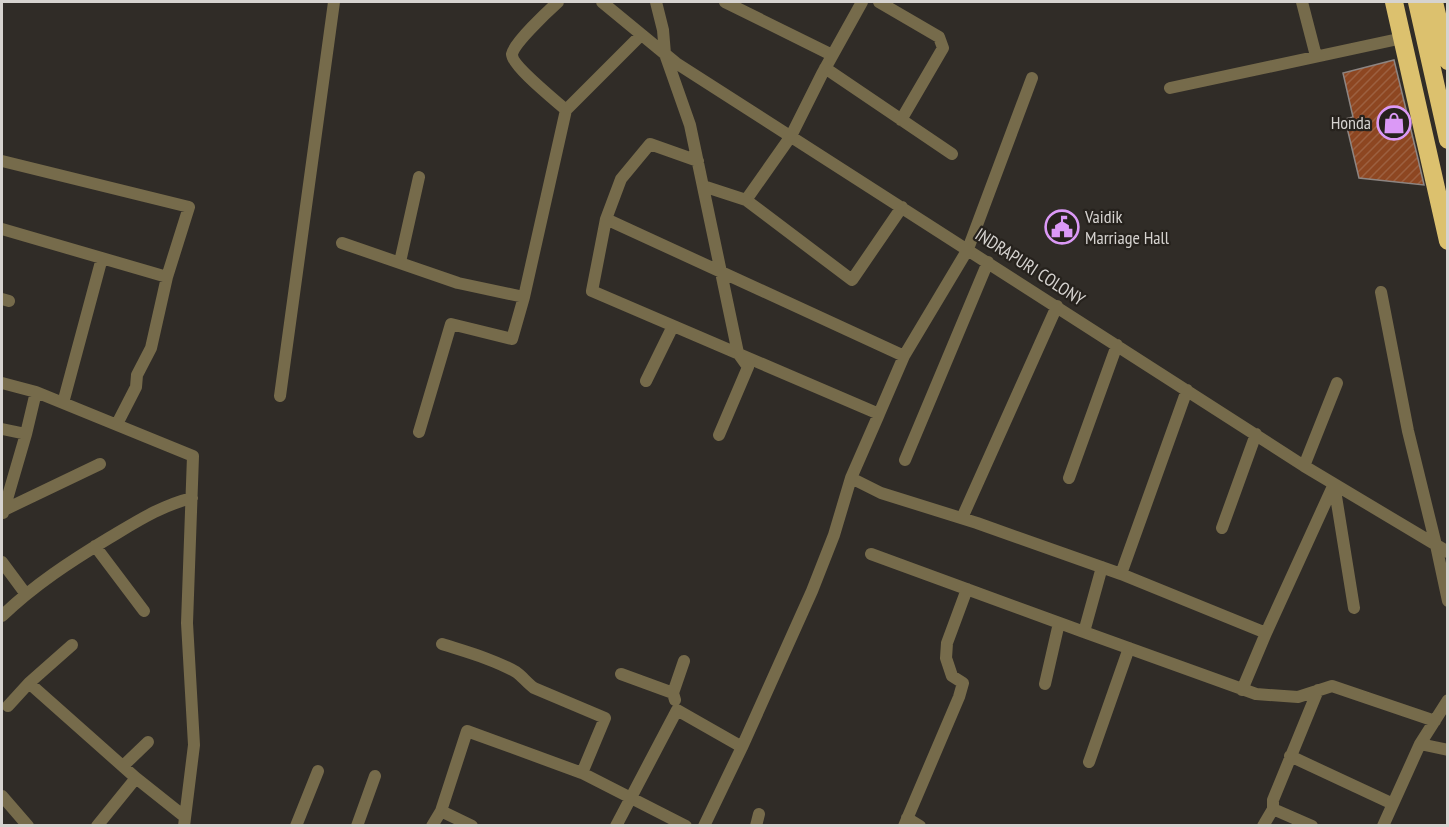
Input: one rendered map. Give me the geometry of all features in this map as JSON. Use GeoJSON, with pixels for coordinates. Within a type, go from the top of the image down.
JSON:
{"type":"FeatureCollection","features":[{"type":"Feature","properties":{"kind":"highway"},"geometry":{"type":"LineString","coordinates":[[1394,2],[1448,241]]}},
{"type":"Feature","properties":{"kind":"highway"},"geometry":{"type":"LineString","coordinates":[[1418,2],[1448,140]]}},
{"type":"Feature","properties":{"kind":"highway"},"geometry":{"type":"LineString","coordinates":[[1434,2],[1448,61]]}},
{"type":"Feature","properties":{"kind":"street"},"geometry":{"type":"LineString","coordinates":[[280,396],[334,2]]}},
{"type":"Feature","properties":{"kind":"street"},"geometry":{"type":"LineString","coordinates":[[558,2],[520,40],[512,57],[519,68],[566,110]]}},
{"type":"Feature","properties":{"kind":"street","name":"INDRAPURI COLONY"},"geometry":{"type":"LineString","coordinates":[[602,2],[665,54],[1304,466],[1442,549]]}},
{"type":"Feature","properties":{"kind":"street"},"geometry":{"type":"LineString","coordinates":[[656,2],[663,30],[665,54],[690,125],[738,353],[748,367],[719,435]]}},
{"type":"Feature","properties":{"kind":"street"},"geometry":{"type":"LineString","coordinates":[[724,2],[832,55]]}},
{"type":"Feature","properties":{"kind":"street"},"geometry":{"type":"LineString","coordinates":[[746,200],[791,136],[862,2]]}},
{"type":"Feature","properties":{"kind":"street"},"geometry":{"type":"LineString","coordinates":[[879,2],[939,36],[943,48],[902,120]]}},
{"type":"Feature","properties":{"kind":"street"},"geometry":{"type":"LineString","coordinates":[[1302,2],[1316,56]]}},
{"type":"Feature","properties":{"kind":"street"},"geometry":{"type":"LineString","coordinates":[[419,432],[451,324],[512,339],[524,297],[566,110],[642,35]]}},
{"type":"Feature","properties":{"kind":"street"},"geometry":{"type":"LineString","coordinates":[[1170,88],[1403,38]]}},
{"type":"Feature","properties":{"kind":"street"},"geometry":{"type":"LineString","coordinates":[[825,69],[952,154]]}},
{"type":"Feature","properties":{"kind":"street"},"geometry":{"type":"LineString","coordinates":[[704,825],[742,747],[812,591],[834,535],[851,478],[904,356],[968,249],[1032,78]]}},
{"type":"Feature","properties":{"kind":"street"},"geometry":{"type":"LineString","coordinates":[[698,161],[650,144],[621,179],[606,219],[592,291],[879,414]]}},
{"type":"Feature","properties":{"kind":"street"},"geometry":{"type":"LineString","coordinates":[[2,161],[189,207],[167,277],[151,348],[137,375],[136,387],[117,424]]}},
{"type":"Feature","properties":{"kind":"street"},"geometry":{"type":"LineString","coordinates":[[400,262],[419,177]]}},
{"type":"Feature","properties":{"kind":"street"},"geometry":{"type":"LineString","coordinates":[[703,186],[746,200],[852,280],[902,207]]}},
{"type":"Feature","properties":{"kind":"street"},"geometry":{"type":"LineString","coordinates":[[606,219],[904,356]]}},
{"type":"Feature","properties":{"kind":"street"},"geometry":{"type":"LineString","coordinates":[[2,229],[167,277]]}},
{"type":"Feature","properties":{"kind":"street"},"geometry":{"type":"LineString","coordinates":[[342,243],[458,283],[524,297]]}},
{"type":"Feature","properties":{"kind":"street"},"geometry":{"type":"LineString","coordinates":[[63,403],[102,258]]}},
{"type":"Feature","properties":{"kind":"street"},"geometry":{"type":"LineString","coordinates":[[905,460],[988,262]]}},
{"type":"Feature","properties":{"kind":"street"},"geometry":{"type":"LineString","coordinates":[[1381,292],[1408,430],[1442,549],[1448,601]]}},
{"type":"Feature","properties":{"kind":"street"},"geometry":{"type":"LineString","coordinates":[[962,518],[1057,306]]}},
{"type":"Feature","properties":{"kind":"street"},"geometry":{"type":"LineString","coordinates":[[646,381],[673,326]]}},
{"type":"Feature","properties":{"kind":"street"},"geometry":{"type":"LineString","coordinates":[[1069,478],[1118,345]]}},
{"type":"Feature","properties":{"kind":"street"},"geometry":{"type":"LineString","coordinates":[[2,383],[36,392],[193,456],[188,623],[194,745],[184,821]]}},
{"type":"Feature","properties":{"kind":"street"},"geometry":{"type":"LineString","coordinates":[[1304,466],[1337,383]]}},
{"type":"Feature","properties":{"kind":"street"},"geometry":{"type":"LineString","coordinates":[[1121,574],[1187,390]]}},
{"type":"Feature","properties":{"kind":"street"},"geometry":{"type":"LineString","coordinates":[[3,513],[36,392]]}},
{"type":"Feature","properties":{"kind":"street"},"geometry":{"type":"LineString","coordinates":[[2,429],[26,434]]}},
{"type":"Feature","properties":{"kind":"street"},"geometry":{"type":"LineString","coordinates":[[1222,528],[1256,434]]}},
{"type":"Feature","properties":{"kind":"street"},"geometry":{"type":"LineString","coordinates":[[3,513],[100,464]]}},
{"type":"Feature","properties":{"kind":"street"},"geometry":{"type":"LineString","coordinates":[[851,478],[881,493],[962,518],[1121,574],[1266,633]]}},
{"type":"Feature","properties":{"kind":"street"},"geometry":{"type":"LineString","coordinates":[[1334,484],[1354,608]]}},
{"type":"Feature","properties":{"kind":"street"},"geometry":{"type":"LineString","coordinates":[[1242,690],[1334,484]]}},
{"type":"Feature","properties":{"kind":"street"},"geometry":{"type":"LineString","coordinates":[[2,616],[25,593],[95,546],[142,518],[177,502],[192,498]]}},
{"type":"Feature","properties":{"kind":"street"},"geometry":{"type":"LineString","coordinates":[[95,546],[144,611]]}},
{"type":"Feature","properties":{"kind":"street"},"geometry":{"type":"LineString","coordinates":[[871,554],[1242,690],[1256,694],[1298,697],[1332,686],[1435,721]]}},
{"type":"Feature","properties":{"kind":"street"},"geometry":{"type":"LineString","coordinates":[[2,562],[25,593]]}},
{"type":"Feature","properties":{"kind":"street"},"geometry":{"type":"LineString","coordinates":[[1084,632],[1102,567]]}},
{"type":"Feature","properties":{"kind":"street"},"geometry":{"type":"LineString","coordinates":[[920,825],[906,822],[959,698],[963,683],[952,676],[946,658],[947,643],[967,589]]}},
{"type":"Feature","properties":{"kind":"street"},"geometry":{"type":"LineString","coordinates":[[1046,684],[1059,623]]}},
{"type":"Feature","properties":{"kind":"street"},"geometry":{"type":"LineString","coordinates":[[442,644],[519,673],[534,688],[605,718],[582,773]]}},
{"type":"Feature","properties":{"kind":"street"},"geometry":{"type":"LineString","coordinates":[[8,706],[29,683],[72,645]]}},
{"type":"Feature","properties":{"kind":"street"},"geometry":{"type":"LineString","coordinates":[[1089,762],[1129,648]]}},
{"type":"Feature","properties":{"kind":"street"},"geometry":{"type":"LineString","coordinates":[[616,825],[677,710],[673,693],[684,661]]}},
{"type":"Feature","properties":{"kind":"street"},"geometry":{"type":"LineString","coordinates":[[621,674],[673,693]]}},
{"type":"Feature","properties":{"kind":"street"},"geometry":{"type":"LineString","coordinates":[[29,683],[184,821]]}},
{"type":"Feature","properties":{"kind":"street"},"geometry":{"type":"LineString","coordinates":[[1263,825],[1273,809],[1273,800],[1318,690]]}},
{"type":"Feature","properties":{"kind":"street"},"geometry":{"type":"LineString","coordinates":[[1383,825],[1420,744],[1448,700]]}},
{"type":"Feature","properties":{"kind":"street"},"geometry":{"type":"LineString","coordinates":[[677,710],[742,747]]}},
{"type":"Feature","properties":{"kind":"street"},"geometry":{"type":"LineString","coordinates":[[432,825],[441,811],[467,731],[582,773],[686,825]]}},
{"type":"Feature","properties":{"kind":"street"},"geometry":{"type":"LineString","coordinates":[[123,766],[148,742]]}},
{"type":"Feature","properties":{"kind":"street"},"geometry":{"type":"LineString","coordinates":[[1420,744],[1448,750]]}},
{"type":"Feature","properties":{"kind":"street"},"geometry":{"type":"LineString","coordinates":[[1290,756],[1393,804]]}},
{"type":"Feature","properties":{"kind":"street"},"geometry":{"type":"LineString","coordinates":[[296,825],[318,771]]}},
{"type":"Feature","properties":{"kind":"street"},"geometry":{"type":"LineString","coordinates":[[357,825],[375,776]]}},
{"type":"Feature","properties":{"kind":"street"},"geometry":{"type":"LineString","coordinates":[[97,825],[136,778]]}},
{"type":"Feature","properties":{"kind":"street"},"geometry":{"type":"LineString","coordinates":[[2,796],[27,825]]}},
{"type":"Feature","properties":{"kind":"street"},"geometry":{"type":"LineString","coordinates":[[1273,809],[1312,825]]}},
{"type":"Feature","properties":{"kind":"street"},"geometry":{"type":"LineString","coordinates":[[441,811],[472,825]]}},
{"type":"Feature","properties":{"kind":"building"},"geometry":{"type":"Polygon","coordinates":[[[1394,60],[1424,185],[1359,178],[1345,119],[1353,117],[1343,73],[1394,60]]]}},
{"type":"Feature","properties":{"kind":"place","name":"Honda"},"geometry":{"type":"Point","coordinates":[1394,123]}},
{"type":"Feature","properties":{"kind":"place","name":"Vaidik Marriage Hall"},"geometry":{"type":"Point","coordinates":[1062,227]}}]}
